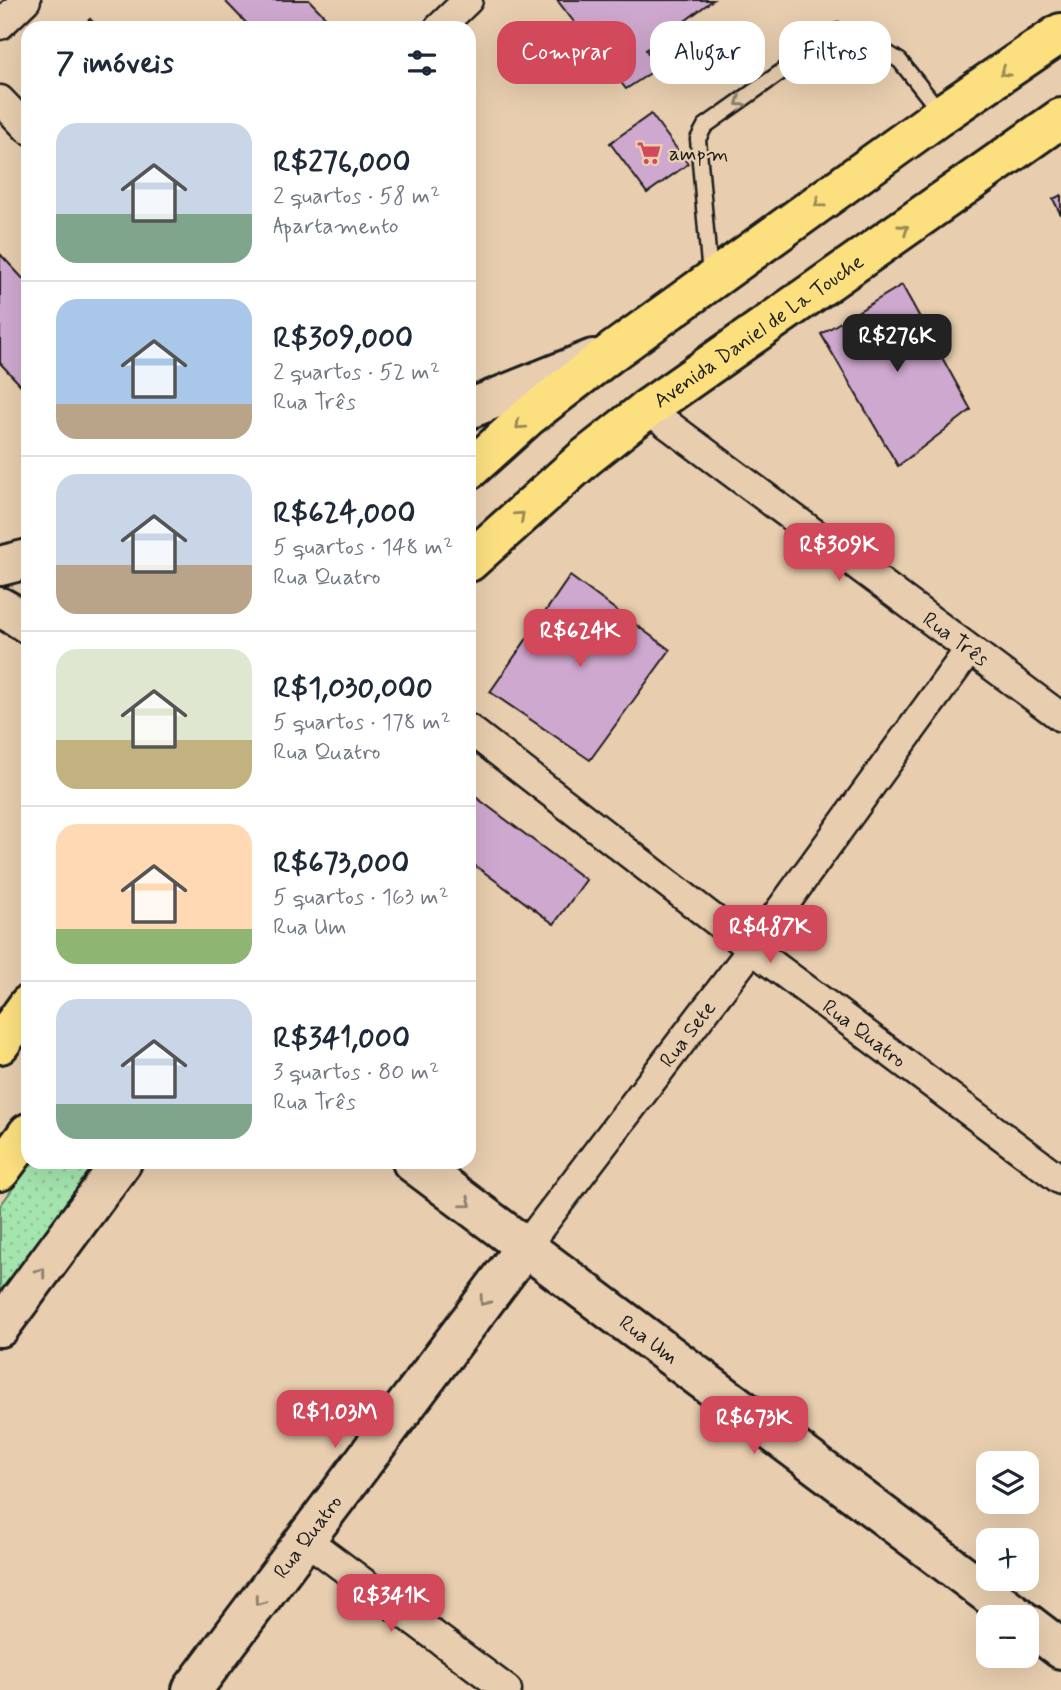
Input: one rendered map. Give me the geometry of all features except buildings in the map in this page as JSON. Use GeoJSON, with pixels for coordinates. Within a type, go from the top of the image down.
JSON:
{"type":"FeatureCollection","features":[{"type":"Feature","properties":{"kind":"main road"},"geometry":{"type":"LineString","coordinates":[[476,464],[529,416],[612,352],[942,114],[1061,33]]}},
{"type":"Feature","properties":{"kind":"main road","name":"Avenida Daniel de La Touche"},"geometry":{"type":"LineString","coordinates":[[476,556],[585,458],[648,409],[1061,118]]}},
{"type":"Feature","properties":{"kind":"main road"},"geometry":{"type":"LineString","coordinates":[[0,1044],[21,1015]]}},
{"type":"Feature","properties":{"kind":"main road"},"geometry":{"type":"LineString","coordinates":[[0,1171],[21,1142]]}},
{"type":"Feature","properties":{"kind":"street"},"geometry":{"type":"LineString","coordinates":[[0,25],[26,0]]}},
{"type":"Feature","properties":{"kind":"street"},"geometry":{"type":"LineString","coordinates":[[446,21],[468,0]]}},
{"type":"Feature","properties":{"kind":"street"},"geometry":{"type":"LineString","coordinates":[[0,100],[21,122]]}},
{"type":"Feature","properties":{"kind":"street"},"geometry":{"type":"LineString","coordinates":[[476,406],[612,352]]}},
{"type":"Feature","properties":{"kind":"street","name":"Rua Três"},"geometry":{"type":"LineString","coordinates":[[648,409],[1061,718]]}},
{"type":"Feature","properties":{"kind":"street"},"geometry":{"type":"LineString","coordinates":[[0,566],[21,561]]}},
{"type":"Feature","properties":{"kind":"street"},"geometry":{"type":"LineString","coordinates":[[0,607],[21,619]]}},
{"type":"Feature","properties":{"kind":"street","name":"Rua Sete"},"geometry":{"type":"LineString","coordinates":[[525,1247],[752,949],[969,650]]}},
{"type":"Feature","properties":{"kind":"street","name":"Rua Quatro"},"geometry":{"type":"LineString","coordinates":[[476,734],[752,949],[1061,1180]]}},
{"type":"Feature","properties":{"kind":"street"},"geometry":{"type":"LineString","coordinates":[[0,1327],[117,1169]]}},
{"type":"Feature","properties":{"kind":"street","name":"Rua Um"},"geometry":{"type":"LineString","coordinates":[[421,1169],[1043,1630]]}},
{"type":"Feature","properties":{"kind":"street","name":"Rua Quatro"},"geometry":{"type":"LineString","coordinates":[[192,1690],[525,1247]]}},
{"type":"Feature","properties":{"kind":"street"},"geometry":{"type":"LineString","coordinates":[[305,1539],[507,1690]]}},
{"type":"Feature","properties":{"kind":"lane"},"geometry":{"type":"LineString","coordinates":[[711,281],[698,139],[705,127],[839,31],[865,38],[900,61],[942,114]]}},
{"type":"Feature","properties":{"kind":"green space"},"geometry":{"type":"Polygon","coordinates":[[[27,1169],[97,1169],[0,1299],[0,1206],[27,1169]]]}},
{"type":"Feature","properties":{"kind":"place","name":"ampm"},"geometry":{"type":"Point","coordinates":[649,153]}}]}
